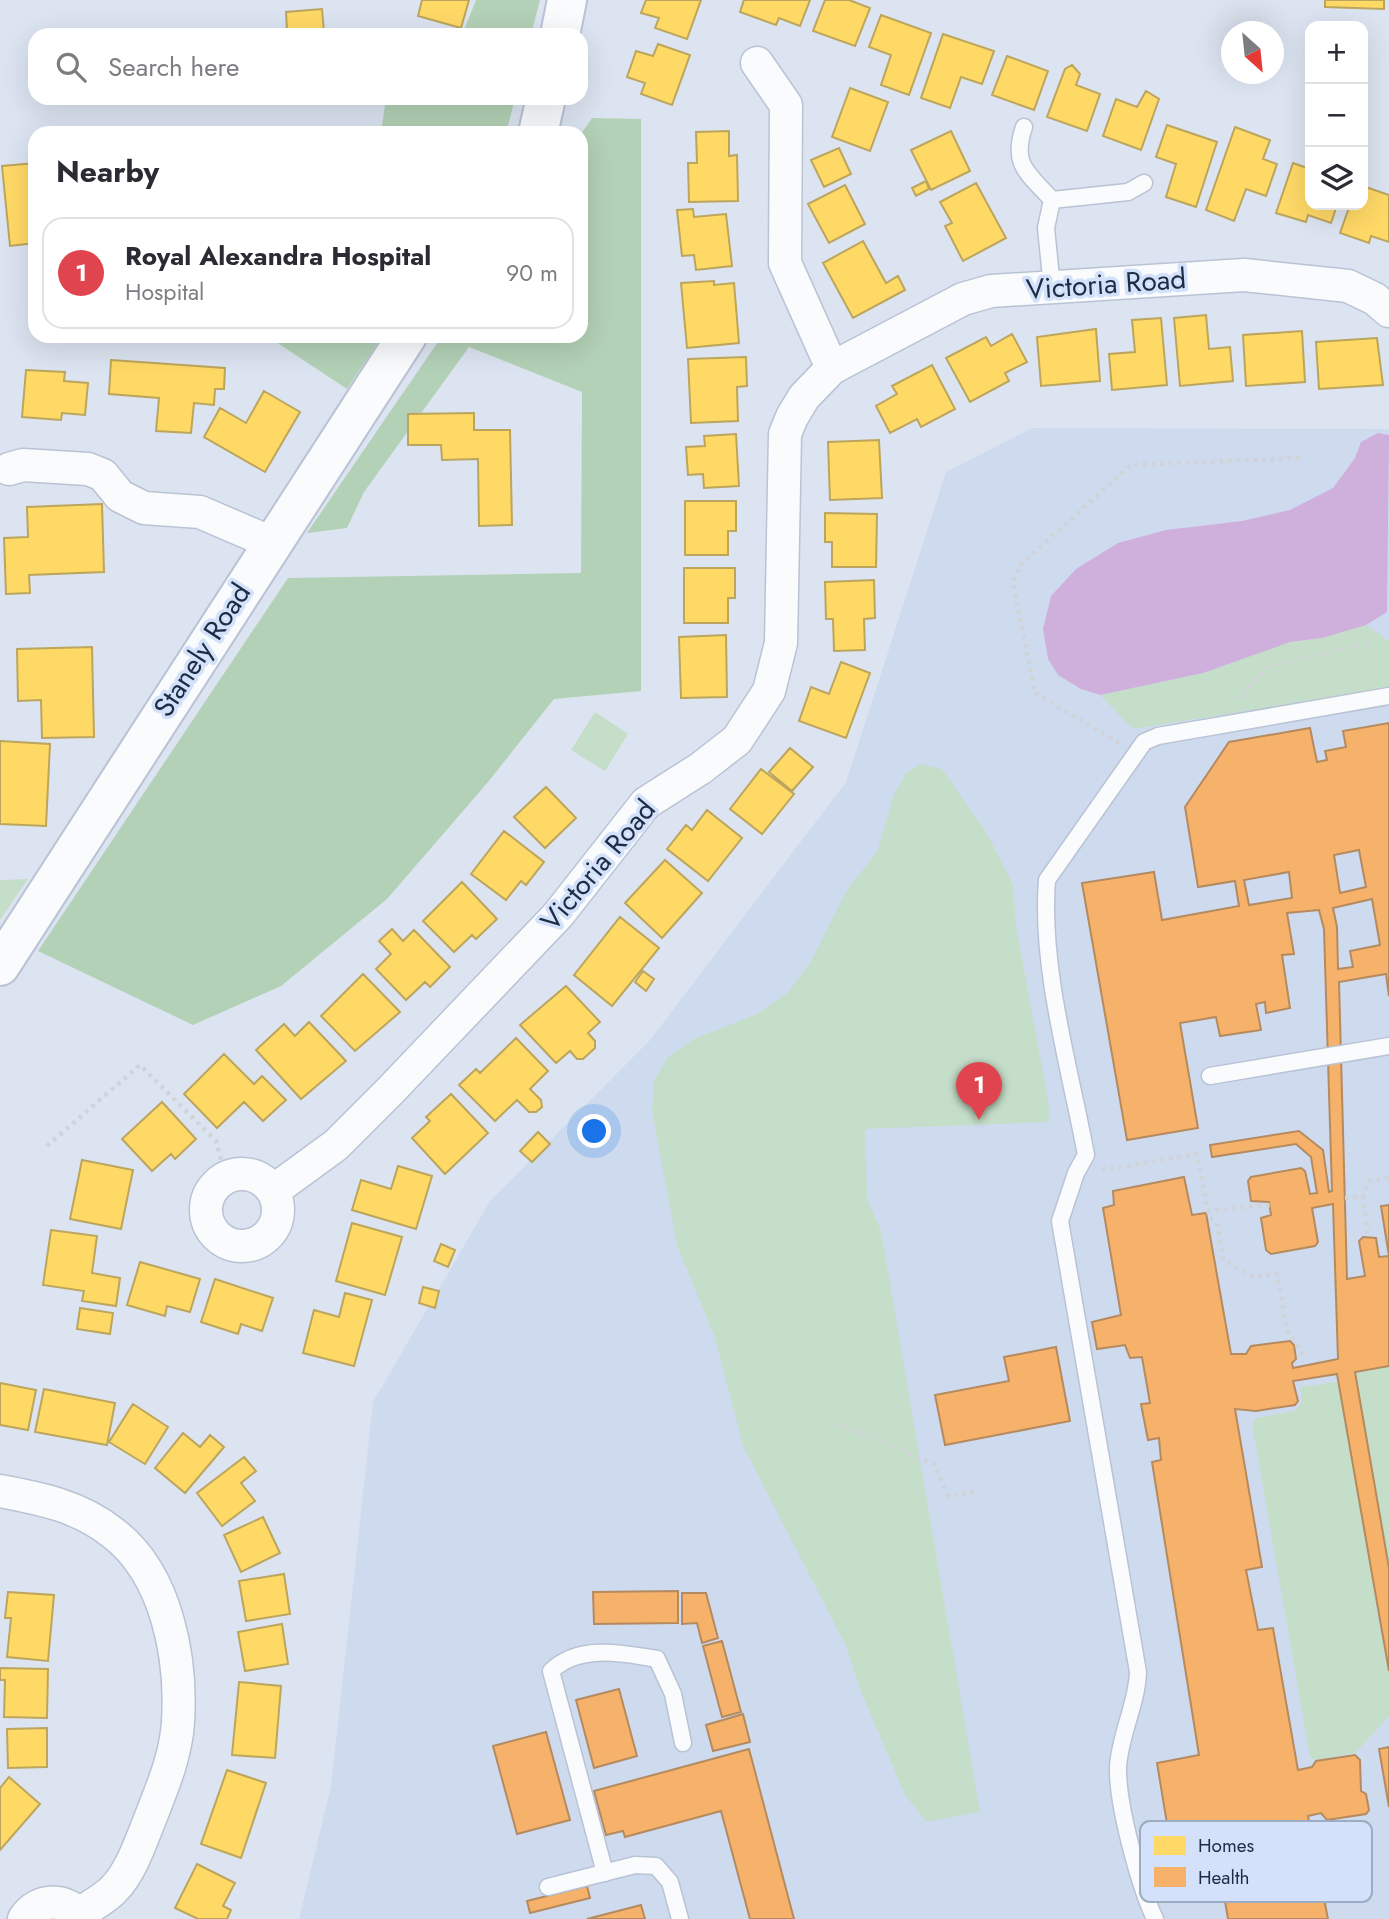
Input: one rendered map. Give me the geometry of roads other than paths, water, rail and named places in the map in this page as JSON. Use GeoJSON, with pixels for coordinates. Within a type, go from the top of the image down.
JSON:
{"type":"FeatureCollection","features":[{"type":"Feature","properties":{"kind":"street"},"geometry":{"type":"LineString","coordinates":[[562,28],[568,0]]}},
{"type":"Feature","properties":{"kind":"street"},"geometry":{"type":"LineString","coordinates":[[757,62],[786,105],[785,263],[832,368]]}},
{"type":"Feature","properties":{"kind":"street"},"geometry":{"type":"LineString","coordinates":[[540,126],[544,105]]}},
{"type":"Feature","properties":{"kind":"street","name":"Victoria Road"},"geometry":{"type":"LineString","coordinates":[[273,1191],[336,1145],[409,1071],[558,915],[646,803],[701,768],[737,740],[758,711],[777,669],[781,643],[785,435],[804,397],[832,368],[963,299],[991,291],[1244,275],[1306,279],[1349,286],[1375,299],[1389,311]]}},
{"type":"Feature","properties":{"kind":"street","name":"Stanely Road"},"geometry":{"type":"LineString","coordinates":[[0,966],[402,343]]}},
{"type":"Feature","properties":{"kind":"street"},"geometry":{"type":"LineString","coordinates":[[3,468],[23,465],[88,469],[103,475],[120,496],[144,508],[200,512],[272,543]]}},
{"type":"Feature","properties":{"kind":"street"},"geometry":{"type":"LineString","coordinates":[[251,1175],[263,1180],[273,1191],[279,1209],[271,1233],[254,1245],[229,1245],[210,1228],[206,1215],[211,1190],[226,1178],[251,1175]]}},
{"type":"Feature","properties":{"kind":"street"},"geometry":{"type":"LineString","coordinates":[[0,1491],[59,1502],[115,1534],[141,1563],[158,1592],[171,1634],[178,1680],[178,1724],[169,1769],[139,1846],[115,1889],[81,1917],[59,1903],[47,1903],[36,1906],[24,1919]]}},
{"type":"Feature","properties":{"kind":"lane"},"geometry":{"type":"LineString","coordinates":[[1024,127],[1017,148],[1021,164],[1052,200]]}},
{"type":"Feature","properties":{"kind":"lane"},"geometry":{"type":"LineString","coordinates":[[1052,200],[1128,192],[1144,183]]}},
{"type":"Feature","properties":{"kind":"lane"},"geometry":{"type":"LineString","coordinates":[[1052,200],[1046,228],[1052,287]]}},
{"type":"Feature","properties":{"kind":"lane"},"geometry":{"type":"LineString","coordinates":[[1140,1886],[1118,1769],[1121,1744],[1138,1690],[1138,1672],[1060,1221],[1076,1173],[1086,1156],[1052,975],[1045,907],[1047,880],[1144,742],[1158,736],[1389,696]]}},
{"type":"Feature","properties":{"kind":"lane"},"geometry":{"type":"LineString","coordinates":[[1210,1076],[1389,1046]]}},
{"type":"Feature","properties":{"kind":"lane"},"geometry":{"type":"LineString","coordinates":[[605,1873],[551,1671],[565,1658],[616,1651],[657,1659],[673,1693],[683,1743]]}},
{"type":"Feature","properties":{"kind":"lane"},"geometry":{"type":"LineString","coordinates":[[548,1887],[635,1865],[656,1866],[670,1882],[680,1919]]}},
{"type":"Feature","properties":{"kind":"lane"},"geometry":{"type":"LineString","coordinates":[[1147,1902],[1155,1919]]}},
{"type":"Feature","properties":{"kind":"place","name":"Royal Alexandra Hospital"},"geometry":{"type":"Point","coordinates":[979,1120]}}]}
